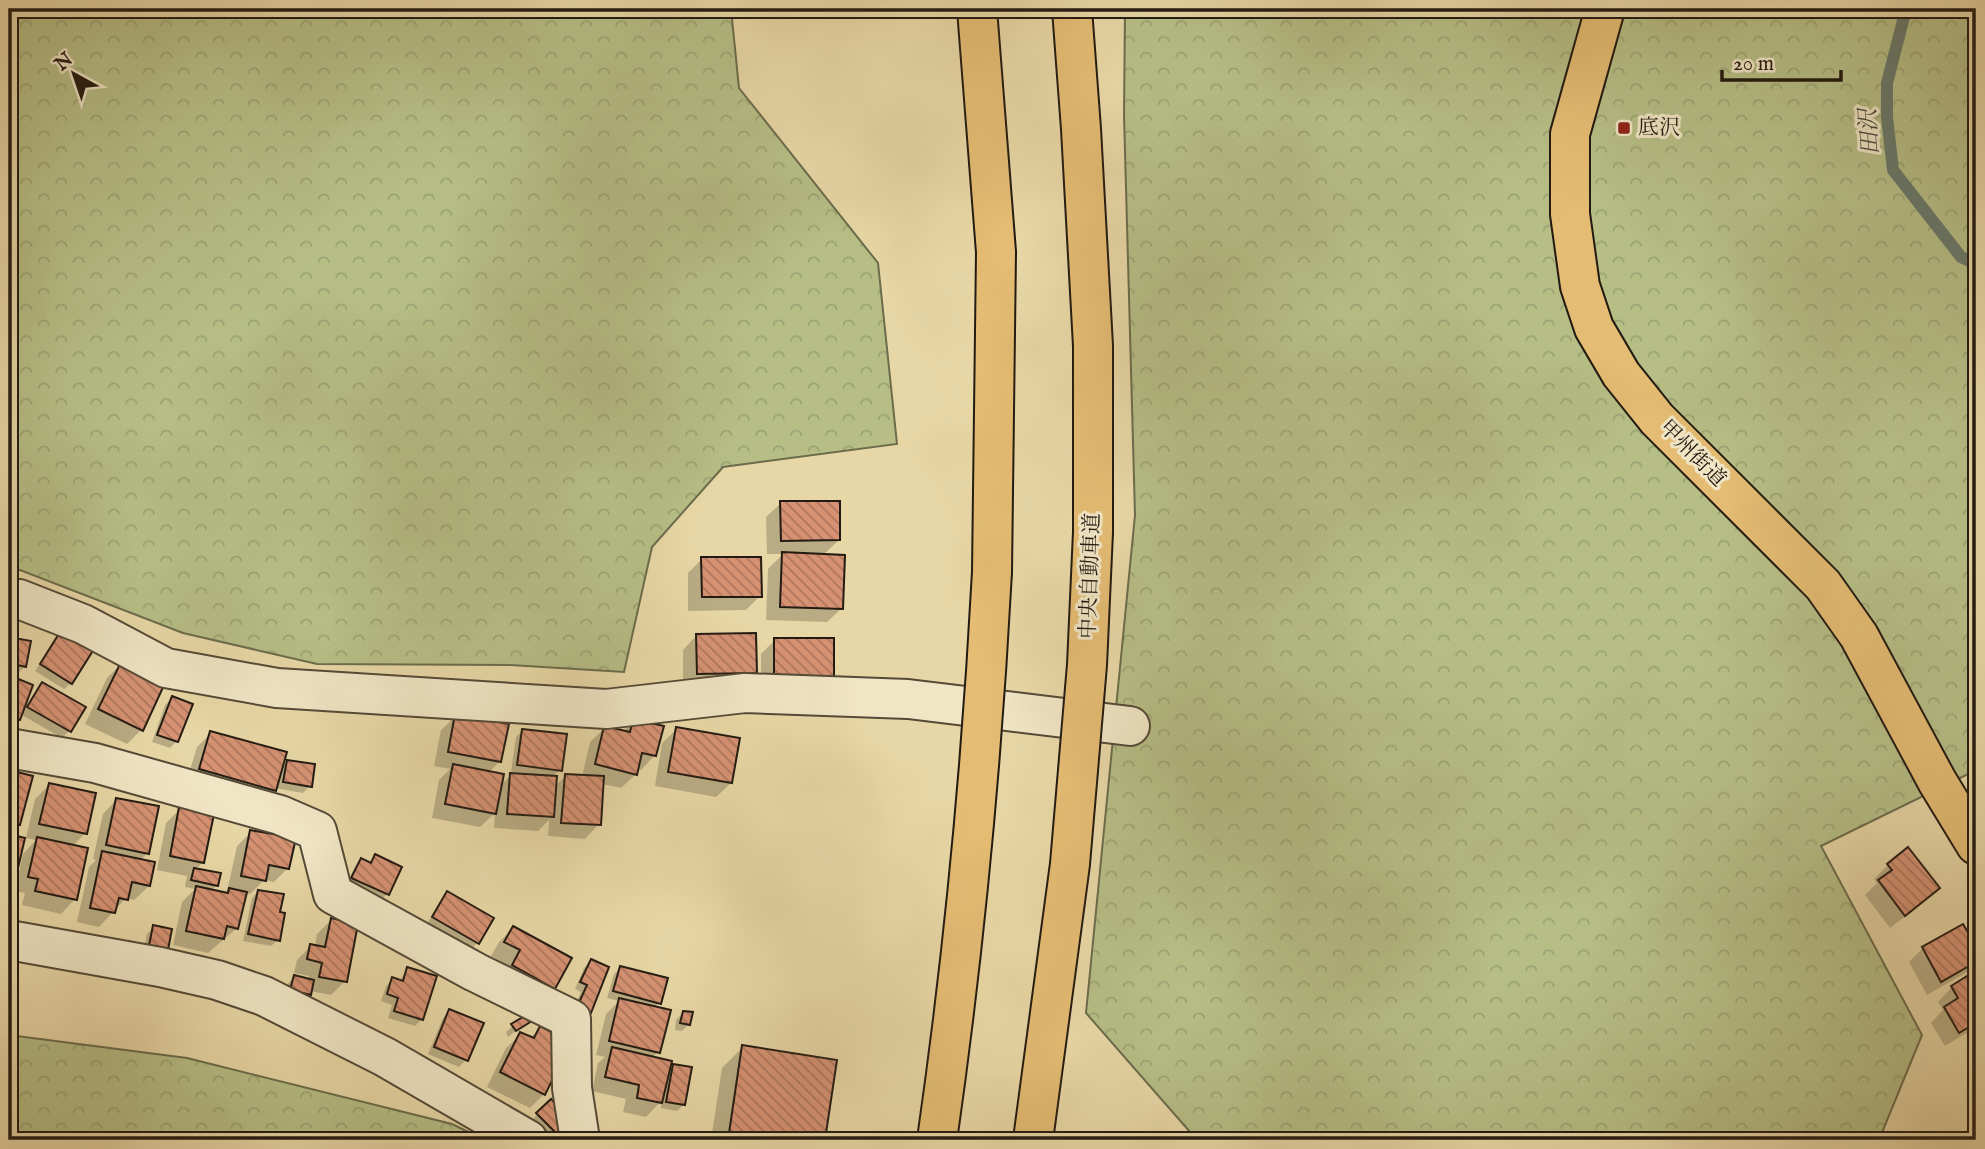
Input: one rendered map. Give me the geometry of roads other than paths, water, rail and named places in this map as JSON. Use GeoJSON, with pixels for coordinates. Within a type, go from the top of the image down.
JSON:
{"type":"FeatureCollection","features":[{"type":"Feature","properties":{"kind":"highway"},"geometry":{"type":"LineString","coordinates":[[937,1140],[972,862],[992,572],[996,252],[977,9]]}},
{"type":"Feature","properties":{"kind":"highway","name":"中央自動車道"},"geometry":{"type":"LineString","coordinates":[[1033,1140],[1070,864],[1087,665],[1093,532],[1093,345],[1072,9]]}},
{"type":"Feature","properties":{"kind":"highway","name":"甲州街道"},"geometry":{"type":"LineString","coordinates":[[1605,9],[1570,134],[1570,214],[1580,286],[1594,328],[1621,374],[1657,419],[1823,585],[1859,636],[1937,781],[1976,845]]}},
{"type":"Feature","properties":{"kind":"street"},"geometry":{"type":"LineString","coordinates":[[9,601],[19,600],[83,624],[166,668],[278,688],[606,709],[745,693],[908,699],[1130,726]]}},
{"type":"Feature","properties":{"kind":"street"},"geometry":{"type":"LineString","coordinates":[[9,748],[95,763],[280,815],[317,831],[332,894],[475,972],[571,1019],[572,1088],[580,1140]]}},
{"type":"Feature","properties":{"kind":"street"},"geometry":{"type":"LineString","coordinates":[[9,940],[160,967],[217,980],[264,996],[384,1057],[528,1140]]}},
{"type":"Feature","properties":{"kind":"waterway","name":"田沢"},"geometry":{"type":"LineString","coordinates":[[1906,9],[1887,83],[1887,117],[1893,170],[1961,257],[1976,264]]}},
{"type":"Feature","properties":{"kind":"place","name":"底沢"},"geometry":{"type":"Point","coordinates":[1624,128]}}]}
